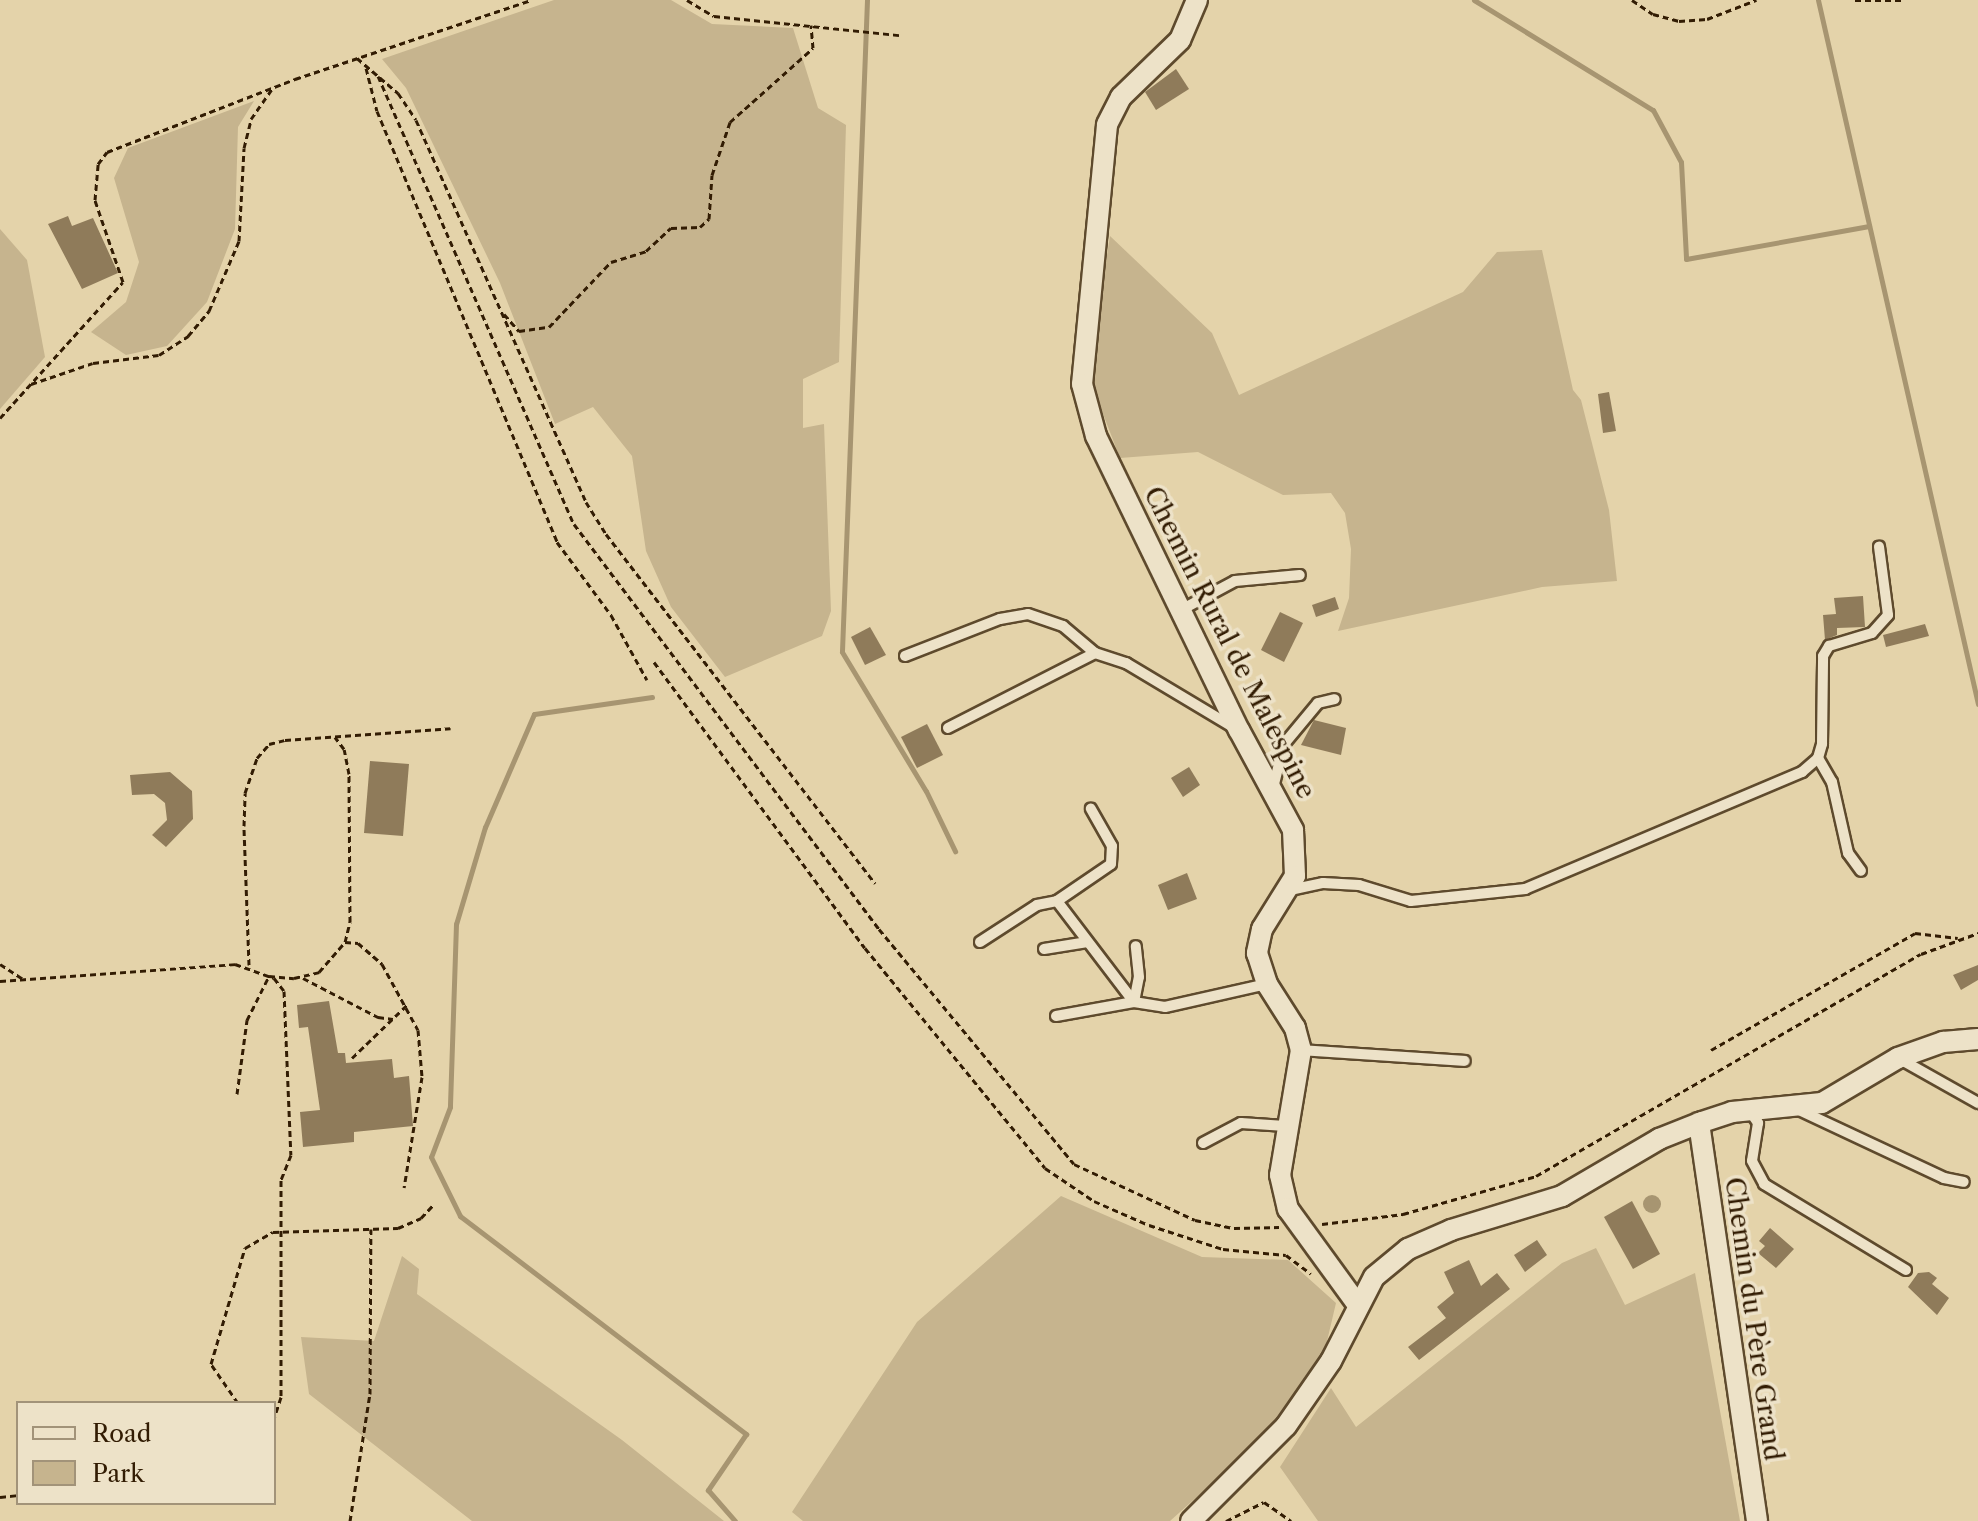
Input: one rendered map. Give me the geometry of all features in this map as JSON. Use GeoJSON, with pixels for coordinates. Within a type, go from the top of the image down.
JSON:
{"type":"FeatureCollection","features":[{"type":"Feature","properties":{"kind":"street","name":"Chemin Rural de Malespine"},"geometry":{"type":"LineString","coordinates":[[1197,0],[1180,40],[1121,97],[1107,125],[1081,362],[1087,412],[1096,436],[1239,730],[1272,790],[1297,847],[1290,890],[1260,937],[1257,953],[1267,984],[1295,1028],[1301,1050]]}},
{"type":"Feature","properties":{"kind":"street"},"geometry":{"type":"LineString","coordinates":[[1191,1521],[1265,1450],[1310,1397],[1357,1304],[1389,1262],[1429,1238],[1562,1196],[1659,1139],[1699,1123],[1749,1110],[1797,1109],[1833,1099],[1898,1058],[1943,1042],[1978,1039]]}},
{"type":"Feature","properties":{"kind":"street"},"geometry":{"type":"LineString","coordinates":[[1301,1050],[1285,1126],[1283,1196],[1357,1304]]}},
{"type":"Feature","properties":{"kind":"street","name":"Chemin du Père Grand"},"geometry":{"type":"LineString","coordinates":[[1699,1123],[1757,1521]]}},
{"type":"Feature","properties":{"kind":"lane"},"geometry":{"type":"LineString","coordinates":[[1861,871],[1848,853],[1832,782],[1818,758],[1823,656],[1829,646],[1872,633],[1888,615],[1879,547]]}},
{"type":"Feature","properties":{"kind":"lane"},"geometry":{"type":"LineString","coordinates":[[1181,610],[1235,581],[1300,575]]}},
{"type":"Feature","properties":{"kind":"lane"},"geometry":{"type":"LineString","coordinates":[[905,656],[1000,619],[1028,614],[1063,626],[1095,653],[1126,663],[1239,730]]}},
{"type":"Feature","properties":{"kind":"lane"},"geometry":{"type":"LineString","coordinates":[[948,728],[1095,653]]}},
{"type":"Feature","properties":{"kind":"lane"},"geometry":{"type":"LineString","coordinates":[[1272,790],[1284,744],[1318,703],[1335,699]]}},
{"type":"Feature","properties":{"kind":"lane"},"geometry":{"type":"LineString","coordinates":[[1290,890],[1323,883],[1359,885],[1411,901],[1525,889],[1713,814],[1802,772],[1818,758]]}},
{"type":"Feature","properties":{"kind":"lane"},"geometry":{"type":"LineString","coordinates":[[980,942],[1037,905],[1057,901],[1111,864],[1112,846],[1091,809]]}},
{"type":"Feature","properties":{"kind":"lane"},"geometry":{"type":"LineString","coordinates":[[1057,901],[1134,1002]]}},
{"type":"Feature","properties":{"kind":"lane"},"geometry":{"type":"LineString","coordinates":[[1044,949],[1087,942]]}},
{"type":"Feature","properties":{"kind":"lane"},"geometry":{"type":"LineString","coordinates":[[1134,1002],[1139,977],[1136,946]]}},
{"type":"Feature","properties":{"kind":"lane"},"geometry":{"type":"LineString","coordinates":[[1056,1016],[1134,1002],[1165,1007],[1267,984]]}},
{"type":"Feature","properties":{"kind":"lane"},"geometry":{"type":"LineString","coordinates":[[1301,1050],[1465,1061]]}},
{"type":"Feature","properties":{"kind":"lane"},"geometry":{"type":"LineString","coordinates":[[1898,1058],[1978,1103]]}},
{"type":"Feature","properties":{"kind":"lane"},"geometry":{"type":"LineString","coordinates":[[1797,1109],[1944,1178],[1964,1182]]}},
{"type":"Feature","properties":{"kind":"lane"},"geometry":{"type":"LineString","coordinates":[[1749,1110],[1758,1123],[1752,1161],[1764,1184],[1906,1270]]}},
{"type":"Feature","properties":{"kind":"lane"},"geometry":{"type":"LineString","coordinates":[[1203,1143],[1241,1123],[1256,1120],[1285,1126]]}},
{"type":"Feature","properties":{"kind":"path"},"geometry":{"type":"LineString","coordinates":[[0,418],[123,282],[95,200],[98,164],[107,152],[273,87],[531,0]]}},
{"type":"Feature","properties":{"kind":"path"},"geometry":{"type":"LineString","coordinates":[[687,0],[714,16],[899,35]]}},
{"type":"Feature","properties":{"kind":"path"},"geometry":{"type":"LineString","coordinates":[[1632,0],[1653,14],[1679,21],[1707,19],[1756,0]]}},
{"type":"Feature","properties":{"kind":"path"},"geometry":{"type":"LineString","coordinates":[[1855,0],[1901,0]]}},
{"type":"Feature","properties":{"kind":"path"},"geometry":{"type":"LineString","coordinates":[[501,310],[519,331],[549,327],[611,262],[646,251],[671,228],[700,227],[709,219],[712,175],[730,122],[813,48],[811,25]]}},
{"type":"Feature","properties":{"kind":"path"},"geometry":{"type":"LineString","coordinates":[[357,58],[398,93],[416,120],[586,502],[606,534],[875,883]]}},
{"type":"Feature","properties":{"kind":"path"},"geometry":{"type":"LineString","coordinates":[[365,66],[377,111],[557,542],[611,615],[647,680]]}},
{"type":"Feature","properties":{"kind":"path"},"geometry":{"type":"LineString","coordinates":[[378,76],[574,524],[889,942],[1074,1164],[1195,1220],[1234,1228],[1300,1225],[1403,1214],[1536,1176],[1921,954],[1978,933]]}},
{"type":"Feature","properties":{"kind":"path"},"geometry":{"type":"LineString","coordinates":[[28,385],[93,363],[159,355],[188,336],[209,311],[239,241],[251,119],[273,87]]}},
{"type":"Feature","properties":{"kind":"path"},"geometry":{"type":"LineString","coordinates":[[654,662],[865,948],[1045,1168],[1094,1201],[1149,1225],[1211,1247],[1286,1255],[1316,1277]]}},
{"type":"Feature","properties":{"kind":"path"},"geometry":{"type":"LineString","coordinates":[[249,965],[244,804],[257,758],[269,744],[285,740],[451,728]]}},
{"type":"Feature","properties":{"kind":"path"},"geometry":{"type":"LineString","coordinates":[[269,976],[303,978],[319,972],[345,942],[350,922],[349,774],[344,749],[335,737]]}},
{"type":"Feature","properties":{"kind":"path"},"geometry":{"type":"LineString","coordinates":[[1711,1050],[1915,933],[1958,938]]}},
{"type":"Feature","properties":{"kind":"path"},"geometry":{"type":"LineString","coordinates":[[345,942],[358,943],[382,964],[408,1004],[422,1048],[417,1122],[404,1168],[404,1188]]}},
{"type":"Feature","properties":{"kind":"path"},"geometry":{"type":"LineString","coordinates":[[0,964],[23,979]]}},
{"type":"Feature","properties":{"kind":"path"},"geometry":{"type":"LineString","coordinates":[[0,981],[249,965],[269,976],[284,991],[291,1155],[281,1180],[281,1397],[276,1412]]}},
{"type":"Feature","properties":{"kind":"path"},"geometry":{"type":"LineString","coordinates":[[237,1094],[247,1020],[269,976]]}},
{"type":"Feature","properties":{"kind":"path"},"geometry":{"type":"LineString","coordinates":[[303,978],[378,1017],[393,1019]]}},
{"type":"Feature","properties":{"kind":"path"},"geometry":{"type":"LineString","coordinates":[[352,1058],[408,1004]]}},
{"type":"Feature","properties":{"kind":"path"},"geometry":{"type":"LineString","coordinates":[[236,1401],[216,1376],[212,1358],[245,1248],[260,1237],[280,1232],[408,1226],[434,1204]]}},
{"type":"Feature","properties":{"kind":"path"},"geometry":{"type":"LineString","coordinates":[[350,1521],[370,1394],[371,1229]]}},
{"type":"Feature","properties":{"kind":"path"},"geometry":{"type":"LineString","coordinates":[[1226,1521],[1264,1502],[1291,1521]]}},
{"type":"Feature","properties":{"kind":"green space"},"geometry":{"type":"Polygon","coordinates":[[[554,0],[671,0],[712,24],[793,28],[818,108],[846,125],[839,362],[803,379],[803,428],[824,424],[831,611],[822,636],[725,677],[671,607],[646,551],[632,456],[593,407],[555,424],[500,283],[406,88],[382,59],[554,0]]]}},
{"type":"Feature","properties":{"kind":"green space"},"geometry":{"type":"Polygon","coordinates":[[[254,101],[238,127],[235,229],[207,302],[167,346],[126,355],[91,332],[126,302],[139,262],[114,178],[128,148],[254,101]]]}},
{"type":"Feature","properties":{"kind":"green space"},"geometry":{"type":"Polygon","coordinates":[[[0,229],[27,260],[45,357],[0,409],[0,229]]]}},
{"type":"Feature","properties":{"kind":"green space"},"geometry":{"type":"Polygon","coordinates":[[[1110,236],[1212,333],[1239,395],[1463,292],[1497,252],[1542,250],[1573,390],[1581,400],[1609,510],[1617,581],[1542,587],[1338,631],[1349,598],[1351,549],[1345,513],[1331,493],[1283,495],[1198,452],[1120,458],[1093,388],[1091,358],[1110,236]]]}},
{"type":"Feature","properties":{"kind":"green space"},"geometry":{"type":"Polygon","coordinates":[[[1061,1196],[1202,1257],[1288,1260],[1336,1303],[1324,1354],[1276,1426],[1170,1521],[803,1521],[792,1512],[917,1322],[1061,1196]]]}},
{"type":"Feature","properties":{"kind":"green space"},"geometry":{"type":"Polygon","coordinates":[[[1596,1248],[1625,1305],[1695,1273],[1740,1521],[1318,1521],[1280,1467],[1331,1388],[1356,1427],[1562,1263],[1596,1248]]]}},
{"type":"Feature","properties":{"kind":"green space"},"geometry":{"type":"Polygon","coordinates":[[[402,1256],[419,1269],[417,1294],[622,1440],[724,1521],[472,1521],[309,1394],[301,1337],[374,1341],[402,1256]]]}},
{"type":"Feature","properties":{"kind":"shaded area"},"geometry":{"type":"Polygon","coordinates":[[[1652,1195],[1661,1204],[1652,1213],[1643,1204],[1652,1195]]]}},
{"type":"Feature","properties":{"kind":"building"},"geometry":{"type":"Polygon","coordinates":[[[1176,69],[1189,89],[1156,110],[1145,92],[1176,69]]]}},
{"type":"Feature","properties":{"kind":"building"},"geometry":{"type":"Polygon","coordinates":[[[68,216],[72,226],[93,218],[118,273],[82,289],[48,224],[68,216]]]}},
{"type":"Feature","properties":{"kind":"building"},"geometry":{"type":"Polygon","coordinates":[[[1609,392],[1616,431],[1603,433],[1598,394],[1609,392]]]}},
{"type":"Feature","properties":{"kind":"building"},"geometry":{"type":"Polygon","coordinates":[[[1863,596],[1865,627],[1837,628],[1837,635],[1825,640],[1823,615],[1836,614],[1834,598],[1863,596]]]}},
{"type":"Feature","properties":{"kind":"building"},"geometry":{"type":"Polygon","coordinates":[[[1335,597],[1339,609],[1316,617],[1312,605],[1335,597]]]}},
{"type":"Feature","properties":{"kind":"building"},"geometry":{"type":"Polygon","coordinates":[[[1280,612],[1303,623],[1284,662],[1261,650],[1280,612]]]}},
{"type":"Feature","properties":{"kind":"building"},"geometry":{"type":"Polygon","coordinates":[[[1925,624],[1929,636],[1886,647],[1883,635],[1925,624]]]}},
{"type":"Feature","properties":{"kind":"building"},"geometry":{"type":"Polygon","coordinates":[[[870,627],[886,655],[865,665],[851,637],[870,627]]]}},
{"type":"Feature","properties":{"kind":"building"},"geometry":{"type":"Polygon","coordinates":[[[1314,720],[1346,728],[1341,755],[1301,745],[1314,720]]]}},
{"type":"Feature","properties":{"kind":"building"},"geometry":{"type":"Polygon","coordinates":[[[927,724],[943,755],[917,768],[901,737],[927,724]]]}},
{"type":"Feature","properties":{"kind":"building"},"geometry":{"type":"Polygon","coordinates":[[[370,761],[409,764],[403,836],[364,833],[370,761]]]}},
{"type":"Feature","properties":{"kind":"building"},"geometry":{"type":"Polygon","coordinates":[[[1189,767],[1200,785],[1183,797],[1171,778],[1189,767]]]}},
{"type":"Feature","properties":{"kind":"building"},"geometry":{"type":"Polygon","coordinates":[[[170,772],[192,791],[193,819],[166,847],[152,835],[167,820],[165,803],[154,794],[132,795],[130,775],[170,772]]]}},
{"type":"Feature","properties":{"kind":"building"},"geometry":{"type":"Polygon","coordinates":[[[1187,873],[1197,899],[1168,910],[1158,885],[1187,873]]]}},
{"type":"Feature","properties":{"kind":"building"},"geometry":{"type":"Polygon","coordinates":[[[1978,965],[1978,980],[1961,990],[1953,975],[1978,965]]]}},
{"type":"Feature","properties":{"kind":"building"},"geometry":{"type":"Polygon","coordinates":[[[329,1001],[338,1053],[345,1053],[346,1063],[392,1059],[394,1078],[409,1076],[413,1126],[354,1132],[354,1142],[303,1147],[300,1112],[320,1110],[308,1027],[299,1028],[297,1005],[329,1001]]]}},
{"type":"Feature","properties":{"kind":"building"},"geometry":{"type":"Polygon","coordinates":[[[1632,1201],[1660,1254],[1633,1269],[1604,1217],[1632,1201]]]}},
{"type":"Feature","properties":{"kind":"building"},"geometry":{"type":"Polygon","coordinates":[[[1770,1228],[1794,1249],[1776,1268],[1758,1253],[1765,1246],[1759,1241],[1770,1228]]]}},
{"type":"Feature","properties":{"kind":"building"},"geometry":{"type":"Polygon","coordinates":[[[1537,1240],[1547,1255],[1525,1272],[1514,1255],[1537,1240]]]}},
{"type":"Feature","properties":{"kind":"building"},"geometry":{"type":"Polygon","coordinates":[[[1469,1260],[1481,1286],[1497,1273],[1510,1289],[1419,1360],[1408,1347],[1446,1318],[1437,1307],[1454,1293],[1444,1272],[1469,1260]]]}},
{"type":"Feature","properties":{"kind":"building"},"geometry":{"type":"Polygon","coordinates":[[[1929,1272],[1937,1278],[1932,1284],[1949,1298],[1937,1315],[1908,1287],[1918,1273],[1929,1272]]]}},
{"type":"Feature","properties":{"kind":"waterway"},"geometry":{"type":"LineString","coordinates":[[867,0],[842,652],[926,791],[955,851]]}},
{"type":"Feature","properties":{"kind":"waterway"},"geometry":{"type":"LineString","coordinates":[[1474,0],[1653,110],[1681,162],[1686,259],[1869,226]]}},
{"type":"Feature","properties":{"kind":"waterway"},"geometry":{"type":"LineString","coordinates":[[1818,0],[1978,704]]}},
{"type":"Feature","properties":{"kind":"waterway"},"geometry":{"type":"LineString","coordinates":[[652,697],[534,714],[485,827],[456,924],[450,1107],[431,1157],[460,1216],[746,1434],[708,1490],[735,1521]]}}]}
